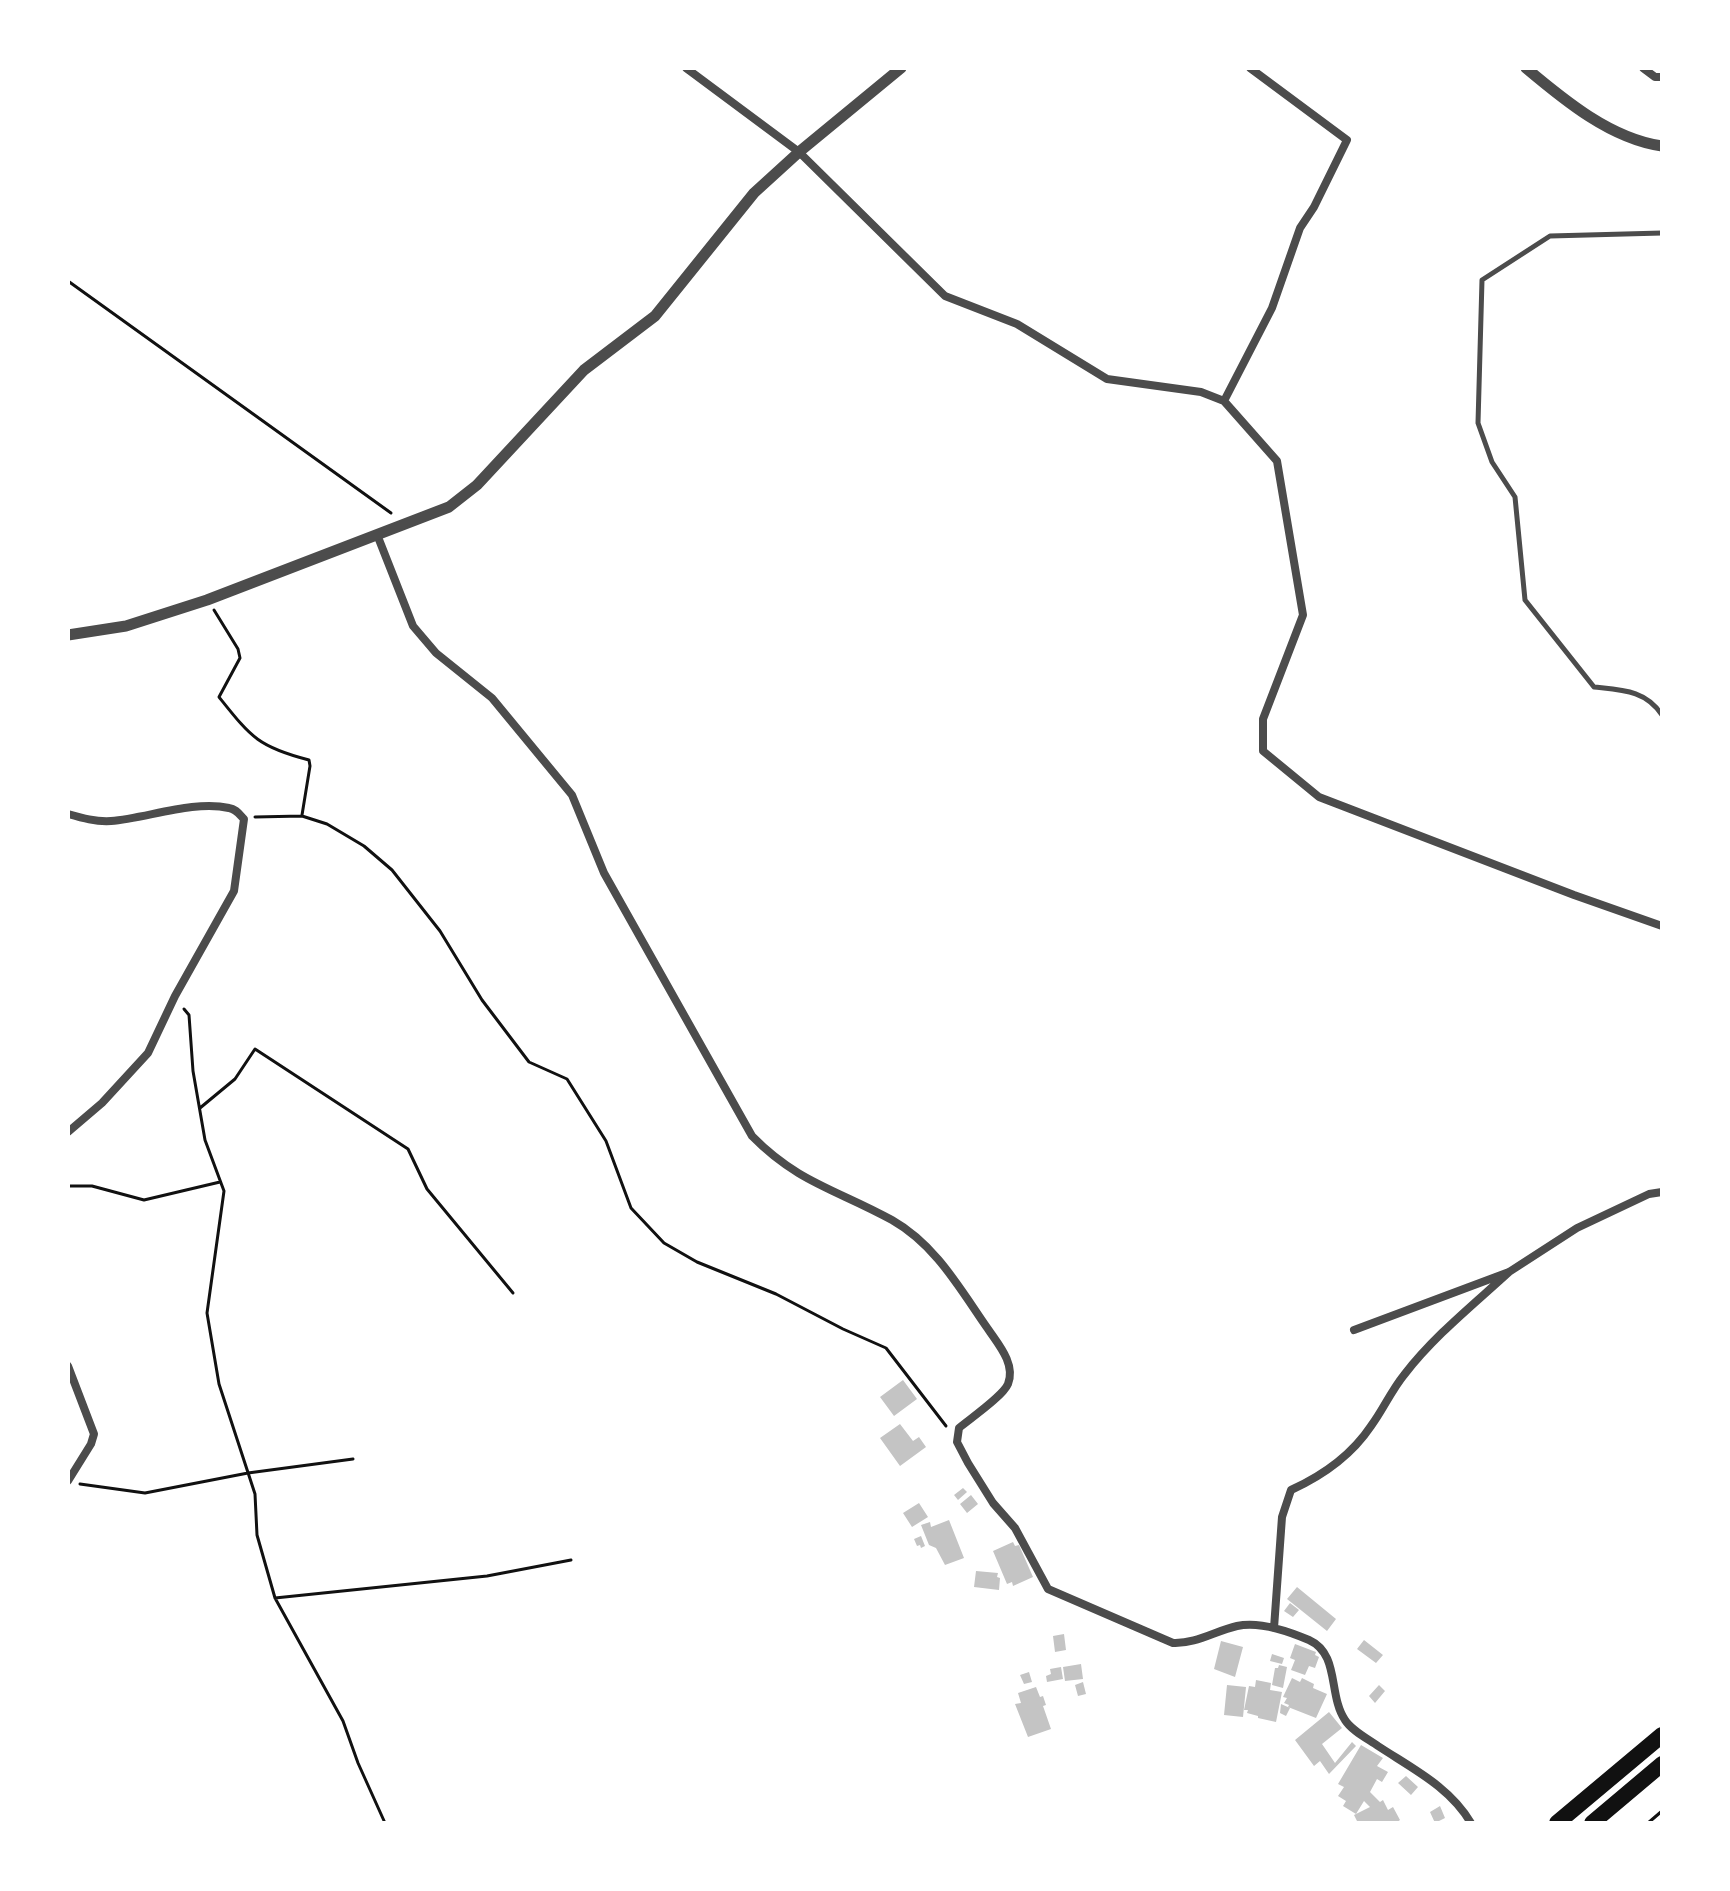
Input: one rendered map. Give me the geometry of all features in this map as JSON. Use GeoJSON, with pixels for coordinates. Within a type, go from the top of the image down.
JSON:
{"type":"FeatureCollection","features":[{"type":"Feature","properties":{"kind":"highway"},"geometry":{"type":"LineString","coordinates":[[1557,1823],[1662,1735]]}},
{"type":"Feature","properties":{"kind":"highway"},"geometry":{"type":"LineString","coordinates":[[1592,1823],[1662,1764]]}},
{"type":"Feature","properties":{"kind":"street"},"geometry":{"type":"LineString","coordinates":[[686,68],[799,152],[945,296],[1017,324],[1107,379],[1201,392],[1224,401],[1277,461],[1303,615],[1263,719],[1263,751],[1319,797],[1662,926]]}},
{"type":"Feature","properties":{"kind":"street"},"geometry":{"type":"LineString","coordinates":[[68,635],[126,626],[207,600],[378,537],[449,507],[477,485],[584,370],[655,316],[754,193],[901,68]]}},
{"type":"Feature","properties":{"kind":"street"},"geometry":{"type":"LineString","coordinates":[[1224,401],[1272,308],[1300,228],[1314,207],[1347,140],[1250,68]]}},
{"type":"Feature","properties":{"kind":"street"},"geometry":{"type":"LineString","coordinates":[[1526,68],[1561,97],[1613,129],[1647,144],[1662,146]]}},
{"type":"Feature","properties":{"kind":"street"},"geometry":{"type":"LineString","coordinates":[[1643,68],[1655,77],[1662,77]]}},
{"type":"Feature","properties":{"kind":"street"},"geometry":{"type":"LineString","coordinates":[[378,537],[413,626],[436,653],[492,698],[572,795],[604,873],[752,1136],[774,1158],[803,1178],[894,1221],[924,1245],[947,1268],[1005,1354],[1011,1373],[1008,1386],[959,1428],[957,1442],[993,1503],[1015,1528],[1048,1589],[1173,1643],[1185,1643],[1239,1626],[1257,1625],[1310,1640],[1322,1648],[1328,1657],[1345,1720],[1362,1736],[1453,1796],[1471,1823]]}},
{"type":"Feature","properties":{"kind":"street"},"geometry":{"type":"LineString","coordinates":[[68,814],[109,821],[209,806],[236,810],[244,819],[234,891],[175,996],[148,1053],[102,1103],[68,1132]]}},
{"type":"Feature","properties":{"kind":"street"},"geometry":{"type":"LineString","coordinates":[[1274,1628],[1282,1517],[1291,1490],[1352,1452],[1403,1375],[1509,1272],[1577,1228],[1649,1194],[1662,1192]]}},
{"type":"Feature","properties":{"kind":"street"},"geometry":{"type":"LineString","coordinates":[[1354,1330],[1509,1272]]}},
{"type":"Feature","properties":{"kind":"street"},"geometry":{"type":"LineString","coordinates":[[68,1366],[94,1434],[68,1482]]}},
{"type":"Feature","properties":{"kind":"lane"},"geometry":{"type":"LineString","coordinates":[[1662,233],[1550,236],[1482,280],[1478,423],[1492,462],[1515,497],[1525,600],[1594,687],[1634,692],[1654,702],[1662,715]]}},
{"type":"Feature","properties":{"kind":"path"},"geometry":{"type":"LineString","coordinates":[[68,281],[407,525]]}},
{"type":"Feature","properties":{"kind":"path"},"geometry":{"type":"LineString","coordinates":[[207,600],[238,649],[240,658],[219,697],[261,743],[277,752],[309,760],[302,816]]}},
{"type":"Feature","properties":{"kind":"path"},"geometry":{"type":"LineString","coordinates":[[244,819],[264,815],[302,816],[327,824],[364,846],[392,870],[440,931],[482,1000],[529,1062],[567,1079],[606,1141],[631,1208],[664,1243],[697,1262],[776,1294],[886,1348],[957,1442]]}},
{"type":"Feature","properties":{"kind":"path"},"geometry":{"type":"LineString","coordinates":[[175,996],[189,1015],[193,1071],[205,1140],[224,1191],[207,1313],[219,1384],[255,1494],[257,1535],[275,1598],[343,1721],[385,1823]]}},
{"type":"Feature","properties":{"kind":"path"},"geometry":{"type":"LineString","coordinates":[[200,1108],[235,1079],[255,1049],[408,1149],[427,1189],[513,1293]]}},
{"type":"Feature","properties":{"kind":"path"},"geometry":{"type":"LineString","coordinates":[[68,1186],[92,1186],[144,1200],[221,1182]]}},
{"type":"Feature","properties":{"kind":"path"},"geometry":{"type":"LineString","coordinates":[[68,1482],[145,1493],[248,1473],[353,1459]]}},
{"type":"Feature","properties":{"kind":"path"},"geometry":{"type":"LineString","coordinates":[[275,1598],[473,1578],[571,1560]]}},
{"type":"Feature","properties":{"kind":"path"},"geometry":{"type":"LineString","coordinates":[[1648,1823],[1662,1811]]}},
{"type":"Feature","properties":{"kind":"building"},"geometry":{"type":"Polygon","coordinates":[[[903,1380],[917,1399],[894,1416],[880,1397],[903,1380]]]}},
{"type":"Feature","properties":{"kind":"building"},"geometry":{"type":"Polygon","coordinates":[[[900,1424],[913,1441],[919,1437],[926,1447],[900,1466],[880,1438],[900,1424]]]}},
{"type":"Feature","properties":{"kind":"building"},"geometry":{"type":"Polygon","coordinates":[[[963,1488],[967,1492],[958,1500],[954,1495],[963,1488]]]}},
{"type":"Feature","properties":{"kind":"building"},"geometry":{"type":"Polygon","coordinates":[[[971,1495],[978,1504],[967,1513],[960,1504],[971,1495]]]}},
{"type":"Feature","properties":{"kind":"building"},"geometry":{"type":"Polygon","coordinates":[[[919,1503],[928,1517],[912,1527],[903,1513],[919,1503]]]}},
{"type":"Feature","properties":{"kind":"building"},"geometry":{"type":"Polygon","coordinates":[[[949,1520],[964,1558],[945,1565],[936,1548],[929,1545],[921,1525],[930,1522],[931,1527],[949,1520]]]}},
{"type":"Feature","properties":{"kind":"building"},"geometry":{"type":"Polygon","coordinates":[[[921,1536],[925,1546],[921,1548],[914,1539],[921,1536]]]}},
{"type":"Feature","properties":{"kind":"building"},"geometry":{"type":"Polygon","coordinates":[[[1013,1542],[1015,1546],[1019,1545],[1033,1577],[1013,1586],[1012,1582],[1007,1584],[993,1551],[1013,1542]]]}},
{"type":"Feature","properties":{"kind":"building"},"geometry":{"type":"Polygon","coordinates":[[[976,1571],[998,1573],[999,1590],[974,1587],[976,1571]]]}},
{"type":"Feature","properties":{"kind":"building"},"geometry":{"type":"Polygon","coordinates":[[[1297,1587],[1336,1619],[1327,1631],[1287,1599],[1297,1587]]]}},
{"type":"Feature","properties":{"kind":"building"},"geometry":{"type":"Polygon","coordinates":[[[1290,1603],[1299,1610],[1293,1617],[1284,1611],[1290,1603]]]}},
{"type":"Feature","properties":{"kind":"building"},"geometry":{"type":"Polygon","coordinates":[[[1064,1634],[1066,1650],[1055,1652],[1053,1636],[1064,1634]]]}},
{"type":"Feature","properties":{"kind":"building"},"geometry":{"type":"Polygon","coordinates":[[[1364,1640],[1383,1655],[1376,1663],[1357,1649],[1364,1640]]]}},
{"type":"Feature","properties":{"kind":"building"},"geometry":{"type":"Polygon","coordinates":[[[1221,1641],[1243,1647],[1235,1677],[1214,1669],[1221,1641]]]}},
{"type":"Feature","properties":{"kind":"building"},"geometry":{"type":"Polygon","coordinates":[[[1295,1644],[1316,1652],[1315,1655],[1319,1657],[1315,1668],[1309,1666],[1305,1675],[1291,1670],[1295,1660],[1290,1658],[1295,1644]]]}},
{"type":"Feature","properties":{"kind":"building"},"geometry":{"type":"Polygon","coordinates":[[[1272,1654],[1284,1658],[1282,1664],[1270,1661],[1272,1654]]]}},
{"type":"Feature","properties":{"kind":"building"},"geometry":{"type":"Polygon","coordinates":[[[1081,1664],[1083,1679],[1065,1681],[1063,1667],[1081,1664]]]}},
{"type":"Feature","properties":{"kind":"building"},"geometry":{"type":"Polygon","coordinates":[[[1279,1665],[1287,1667],[1283,1688],[1272,1685],[1275,1668],[1279,1665]]]}},
{"type":"Feature","properties":{"kind":"building"},"geometry":{"type":"Polygon","coordinates":[[[1061,1667],[1063,1679],[1047,1682],[1050,1669],[1061,1667]]]}},
{"type":"Feature","properties":{"kind":"building"},"geometry":{"type":"Polygon","coordinates":[[[1029,1672],[1032,1682],[1024,1684],[1020,1675],[1029,1672]]]}},
{"type":"Feature","properties":{"kind":"building"},"geometry":{"type":"Polygon","coordinates":[[[1292,1678],[1300,1682],[1302,1678],[1314,1684],[1313,1688],[1327,1694],[1316,1718],[1284,1703],[1287,1698],[1283,1697],[1292,1678]]]}},
{"type":"Feature","properties":{"kind":"building"},"geometry":{"type":"Polygon","coordinates":[[[1256,1680],[1271,1683],[1270,1690],[1282,1692],[1276,1722],[1258,1718],[1244,1710],[1249,1686],[1255,1687],[1256,1680]]]}},
{"type":"Feature","properties":{"kind":"building"},"geometry":{"type":"Polygon","coordinates":[[[1083,1682],[1086,1694],[1078,1696],[1075,1685],[1083,1682]]]}},
{"type":"Feature","properties":{"kind":"building"},"geometry":{"type":"Polygon","coordinates":[[[1227,1685],[1246,1687],[1243,1717],[1224,1715],[1227,1685]]]}},
{"type":"Feature","properties":{"kind":"building"},"geometry":{"type":"Polygon","coordinates":[[[1379,1685],[1385,1691],[1375,1703],[1369,1696],[1379,1685]]]}},
{"type":"Feature","properties":{"kind":"building"},"geometry":{"type":"Polygon","coordinates":[[[1036,1687],[1040,1697],[1043,1696],[1051,1729],[1028,1737],[1015,1704],[1021,1703],[1018,1693],[1036,1687]]]}},
{"type":"Feature","properties":{"kind":"building"},"geometry":{"type":"Polygon","coordinates":[[[1281,1704],[1290,1708],[1286,1716],[1280,1713],[1281,1704]]]}},
{"type":"Feature","properties":{"kind":"building"},"geometry":{"type":"Polygon","coordinates":[[[1329,1712],[1342,1728],[1322,1744],[1335,1763],[1352,1742],[1356,1746],[1329,1774],[1320,1761],[1314,1766],[1295,1740],[1329,1712]]]}},
{"type":"Feature","properties":{"kind":"building"},"geometry":{"type":"Polygon","coordinates":[[[1361,1745],[1383,1758],[1377,1766],[1388,1772],[1382,1782],[1377,1779],[1370,1792],[1380,1802],[1383,1800],[1388,1810],[1393,1807],[1400,1820],[1396,1823],[1358,1823],[1356,1814],[1343,1806],[1346,1801],[1338,1796],[1344,1787],[1338,1784],[1361,1745]],[[1364,1801],[1356,1814],[1370,1807],[1364,1801]]]}},
{"type":"Feature","properties":{"kind":"building"},"geometry":{"type":"Polygon","coordinates":[[[1406,1776],[1418,1787],[1411,1795],[1398,1783],[1406,1776]]]}},
{"type":"Feature","properties":{"kind":"building"},"geometry":{"type":"Polygon","coordinates":[[[1440,1806],[1445,1818],[1435,1823],[1430,1812],[1440,1806]]]}}]}
